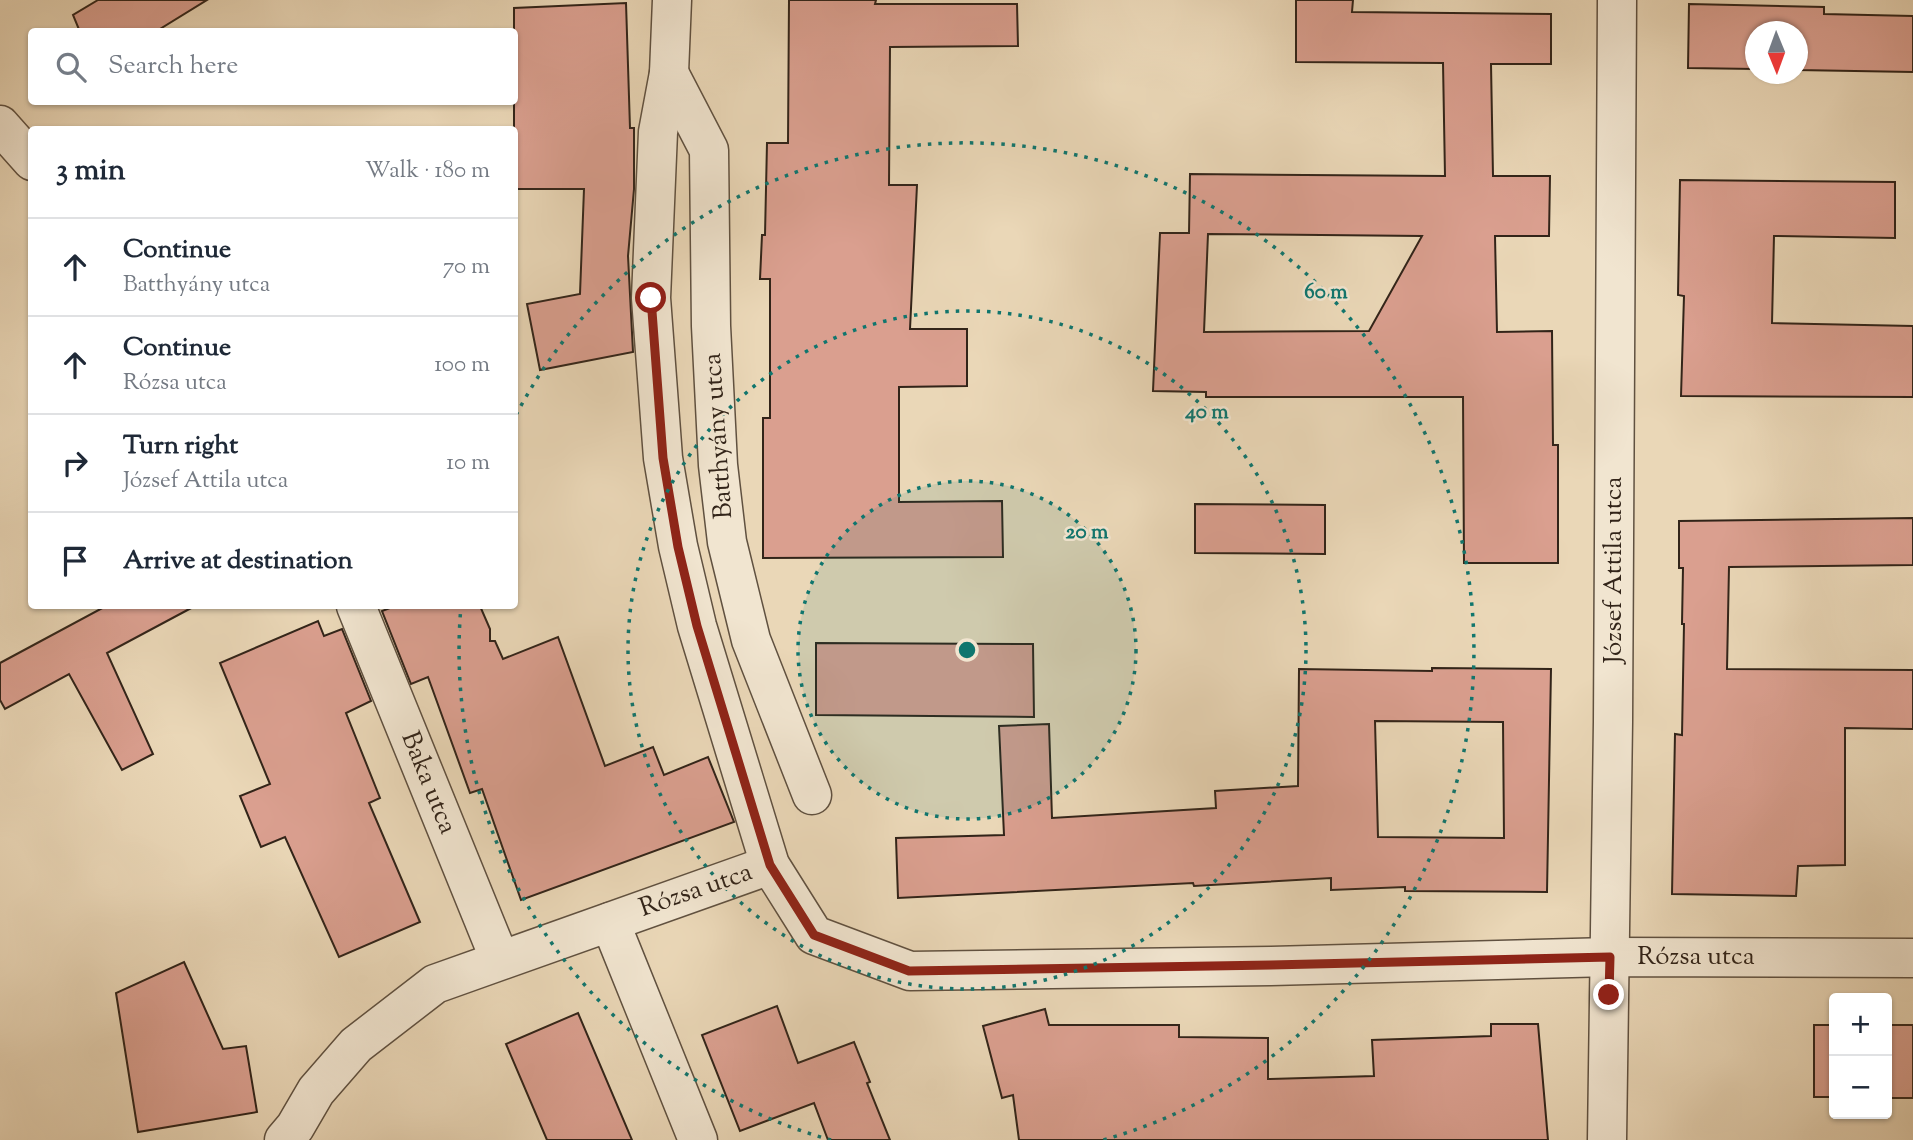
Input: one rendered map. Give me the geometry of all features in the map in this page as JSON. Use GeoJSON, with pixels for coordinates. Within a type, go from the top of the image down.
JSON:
{"type":"FeatureCollection","features":[{"type":"Feature","properties":{"kind":"street","name":"Batthyány utca"},"geometry":{"type":"LineString","coordinates":[[672,0],[669,73],[658,131],[651,298],[663,458],[678,547],[697,626],[770,865]]}},
{"type":"Feature","properties":{"kind":"street","name":"József Attila utca"},"geometry":{"type":"LineString","coordinates":[[1607,1140],[1617,0]]}},
{"type":"Feature","properties":{"kind":"street","name":"Batthyány utca"},"geometry":{"type":"LineString","coordinates":[[669,73],[709,150],[711,326],[718,465],[727,542],[751,640],[812,795]]}},
{"type":"Feature","properties":{"kind":"street"},"geometry":{"type":"LineString","coordinates":[[0,125],[28,156]]}},
{"type":"Feature","properties":{"kind":"street","name":"Baka utca"},"geometry":{"type":"LineString","coordinates":[[357,609],[500,960]]}},
{"type":"Feature","properties":{"kind":"street","name":"Rózsa utca"},"geometry":{"type":"LineString","coordinates":[[284,1140],[295,1127],[316,1091],[356,1045],[435,984],[770,865],[814,935],[909,971],[1610,957],[1913,958]]}},
{"type":"Feature","properties":{"kind":"street","name":"Rózsa utca"},"geometry":{"type":"LineString","coordinates":[[610,922],[698,1140]]}},
{"type":"Feature","properties":{"kind":"building"},"geometry":{"type":"Polygon","coordinates":[[[98,0],[207,0],[162,28],[78,28],[73,15],[98,0]]]}},
{"type":"Feature","properties":{"kind":"building"},"geometry":{"type":"Polygon","coordinates":[[[789,0],[876,0],[875,4],[1017,4],[1018,46],[890,47],[889,185],[917,185],[910,329],[967,329],[967,386],[899,387],[899,502],[1002,501],[1003,557],[763,558],[763,418],[770,418],[770,279],[760,279],[762,235],[765,235],[767,143],[788,143],[789,0]]]}},
{"type":"Feature","properties":{"kind":"building"},"geometry":{"type":"Polygon","coordinates":[[[1296,0],[1353,0],[1352,12],[1551,14],[1551,64],[1491,64],[1493,176],[1550,176],[1549,236],[1495,236],[1497,332],[1552,331],[1553,445],[1558,445],[1558,563],[1464,563],[1463,397],[1206,397],[1206,392],[1153,391],[1160,233],[1189,233],[1190,174],[1445,176],[1443,63],[1296,62],[1296,0]],[[1208,234],[1204,332],[1369,331],[1422,236],[1208,234]]]}},
{"type":"Feature","properties":{"kind":"building"},"geometry":{"type":"Polygon","coordinates":[[[626,3],[630,128],[634,128],[634,189],[628,256],[633,352],[540,370],[527,304],[580,294],[584,189],[518,189],[518,126],[514,126],[514,105],[518,105],[518,28],[514,28],[514,8],[626,3]]]}},
{"type":"Feature","properties":{"kind":"building"},"geometry":{"type":"Polygon","coordinates":[[[1689,4],[1824,7],[1824,14],[1913,16],[1913,72],[1808,70],[1808,21],[1745,21],[1745,69],[1688,68],[1689,4]]]}},
{"type":"Feature","properties":{"kind":"building"},"geometry":{"type":"Polygon","coordinates":[[[1680,180],[1895,182],[1895,238],[1774,236],[1772,323],[1913,326],[1913,397],[1681,396],[1684,296],[1678,295],[1680,180]]]}},
{"type":"Feature","properties":{"kind":"building"},"geometry":{"type":"Polygon","coordinates":[[[1195,504],[1325,505],[1325,554],[1195,553],[1195,504]]]}},
{"type":"Feature","properties":{"kind":"building"},"geometry":{"type":"Polygon","coordinates":[[[1913,518],[1913,565],[1729,567],[1727,669],[1913,670],[1913,729],[1845,728],[1845,865],[1798,866],[1796,896],[1672,894],[1675,734],[1682,735],[1684,624],[1683,568],[1679,568],[1679,521],[1913,518]]]}},
{"type":"Feature","properties":{"kind":"building"},"geometry":{"type":"Polygon","coordinates":[[[100,609],[189,609],[107,653],[153,754],[122,770],[69,674],[5,709],[0,700],[0,663],[100,609]]]}},
{"type":"Feature","properties":{"kind":"building"},"geometry":{"type":"Polygon","coordinates":[[[481,609],[490,629],[490,641],[495,641],[503,659],[558,637],[605,766],[653,747],[664,775],[708,757],[734,822],[521,900],[482,789],[470,793],[428,677],[411,684],[382,611],[481,609]]]}},
{"type":"Feature","properties":{"kind":"building"},"geometry":{"type":"Polygon","coordinates":[[[318,621],[324,636],[342,629],[371,701],[346,713],[380,798],[369,803],[420,922],[339,957],[285,837],[261,847],[240,796],[270,784],[220,663],[318,621]]]}},
{"type":"Feature","properties":{"kind":"building"},"geometry":{"type":"Polygon","coordinates":[[[816,643],[1033,644],[1034,717],[816,715],[816,643]]]}},
{"type":"Feature","properties":{"kind":"building"},"geometry":{"type":"Polygon","coordinates":[[[1432,668],[1551,669],[1547,892],[1405,891],[1405,887],[1331,890],[1331,878],[898,898],[896,838],[1004,835],[999,726],[1049,724],[1052,818],[1216,808],[1215,791],[1298,786],[1299,669],[1432,671],[1432,668]],[[1375,721],[1378,837],[1504,838],[1503,722],[1375,721]]]}},
{"type":"Feature","properties":{"kind":"building"},"geometry":{"type":"Polygon","coordinates":[[[184,962],[223,1049],[246,1046],[257,1112],[138,1132],[116,993],[184,962]]]}},
{"type":"Feature","properties":{"kind":"building"},"geometry":{"type":"Polygon","coordinates":[[[777,1006],[798,1063],[854,1042],[890,1140],[828,1140],[814,1103],[740,1131],[702,1035],[777,1006]]]}},
{"type":"Feature","properties":{"kind":"building"},"geometry":{"type":"Polygon","coordinates":[[[1045,1009],[1049,1025],[1179,1025],[1179,1037],[1268,1038],[1268,1079],[1374,1076],[1372,1040],[1491,1036],[1491,1024],[1538,1024],[1548,1140],[1019,1140],[1013,1095],[1002,1098],[983,1026],[1045,1009]]]}},
{"type":"Feature","properties":{"kind":"building"},"geometry":{"type":"Polygon","coordinates":[[[578,1013],[632,1140],[547,1140],[506,1044],[578,1013]]]}},
{"type":"Feature","properties":{"kind":"building"},"geometry":{"type":"Polygon","coordinates":[[[1814,1025],[1829,1025],[1829,1097],[1814,1097],[1814,1025]]]}},
{"type":"Feature","properties":{"kind":"building"},"geometry":{"type":"Polygon","coordinates":[[[1892,1025],[1913,1025],[1913,1098],[1892,1098],[1892,1025]]]}},
{"type":"Feature","properties":{"kind":"route"},"geometry":{"type":"LineString","coordinates":[[651,298],[663,458],[678,547],[697,626],[770,865],[814,935],[909,971],[1610,957],[1609,995]]}}]}
